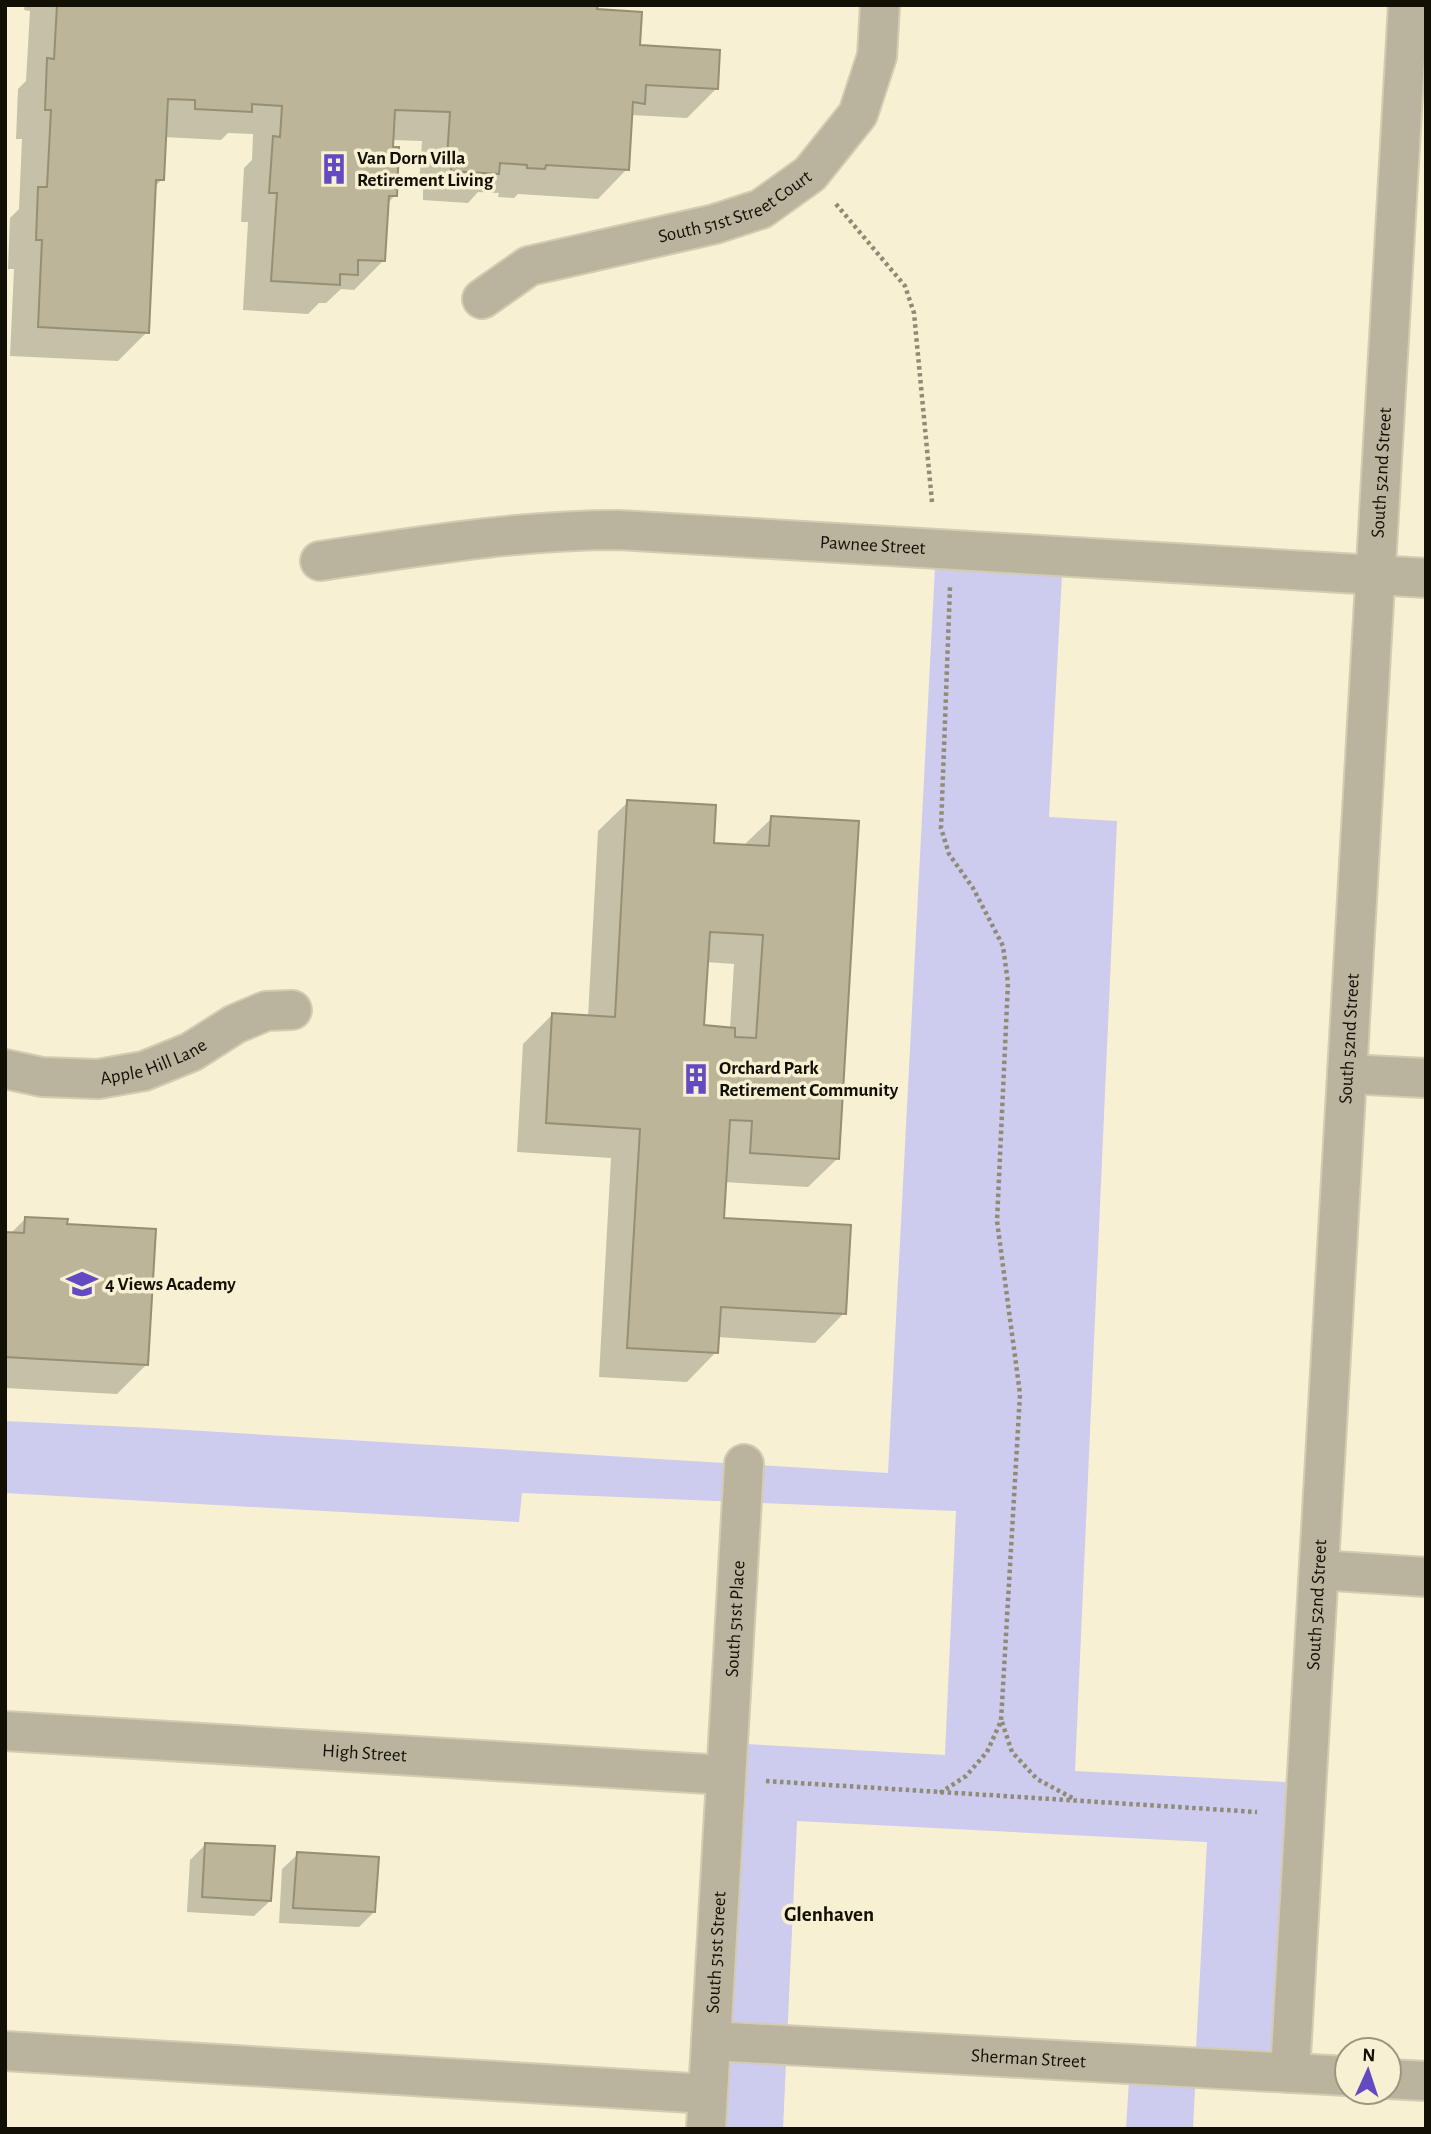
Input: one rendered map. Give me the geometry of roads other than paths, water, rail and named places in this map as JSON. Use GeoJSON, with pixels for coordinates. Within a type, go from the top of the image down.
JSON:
{"type":"FeatureCollection","features":[{"type":"Feature","properties":{"kind":"street","name":"South 51st Street Court"},"geometry":{"type":"LineString","coordinates":[[482,299],[528,266],[715,224],[761,209],[810,174],[858,114],[877,56],[880,5]]}},
{"type":"Feature","properties":{"kind":"street","name":"South 52nd Street"},"geometry":{"type":"LineString","coordinates":[[1290,2073],[1408,5]]}},
{"type":"Feature","properties":{"kind":"street","name":"Pawnee Street"},"geometry":{"type":"LineString","coordinates":[[320,561],[488,536],[619,530],[1426,578]]}},
{"type":"Feature","properties":{"kind":"street","name":"Apple Hill Lane"},"geometry":{"type":"LineString","coordinates":[[5,1069],[42,1077],[98,1079],[144,1071],[191,1052],[234,1024],[266,1011],[292,1010]]}},
{"type":"Feature","properties":{"kind":"street"},"geometry":{"type":"LineString","coordinates":[[1347,1074],[1426,1079]]}},
{"type":"Feature","properties":{"kind":"street","name":"South 51st Place"},"geometry":{"type":"LineString","coordinates":[[725,1774],[744,1464]]}},
{"type":"Feature","properties":{"kind":"street"},"geometry":{"type":"LineString","coordinates":[[1319,1570],[1426,1577]]}},
{"type":"Feature","properties":{"kind":"street","name":"High Street"},"geometry":{"type":"LineString","coordinates":[[5,1731],[725,1774]]}},
{"type":"Feature","properties":{"kind":"street","name":"South 51st Street"},"geometry":{"type":"LineString","coordinates":[[707,2111],[725,1774]]}},
{"type":"Feature","properties":{"kind":"street","name":"Sherman Street"},"geometry":{"type":"LineString","coordinates":[[711,2041],[1333,2075]]}},
{"type":"Feature","properties":{"kind":"street"},"geometry":{"type":"LineString","coordinates":[[5,2051],[707,2111]]}},
{"type":"Feature","properties":{"kind":"street"},"geometry":{"type":"LineString","coordinates":[[1403,2080],[1426,2081]]}},
{"type":"Feature","properties":{"kind":"place","name":"Van Dorn Villa Retirement Living"},"geometry":{"type":"Point","coordinates":[334,169]}},
{"type":"Feature","properties":{"kind":"place","name":"Orchard Park Retirement Community"},"geometry":{"type":"Point","coordinates":[696,1079]}},
{"type":"Feature","properties":{"kind":"place","name":"4 Views Academy"},"geometry":{"type":"Point","coordinates":[82,1284]}},
{"type":"Feature","properties":{"kind":"district","name":"Glenhaven"},"geometry":{"type":"Point","coordinates":[829,1914]}}]}
